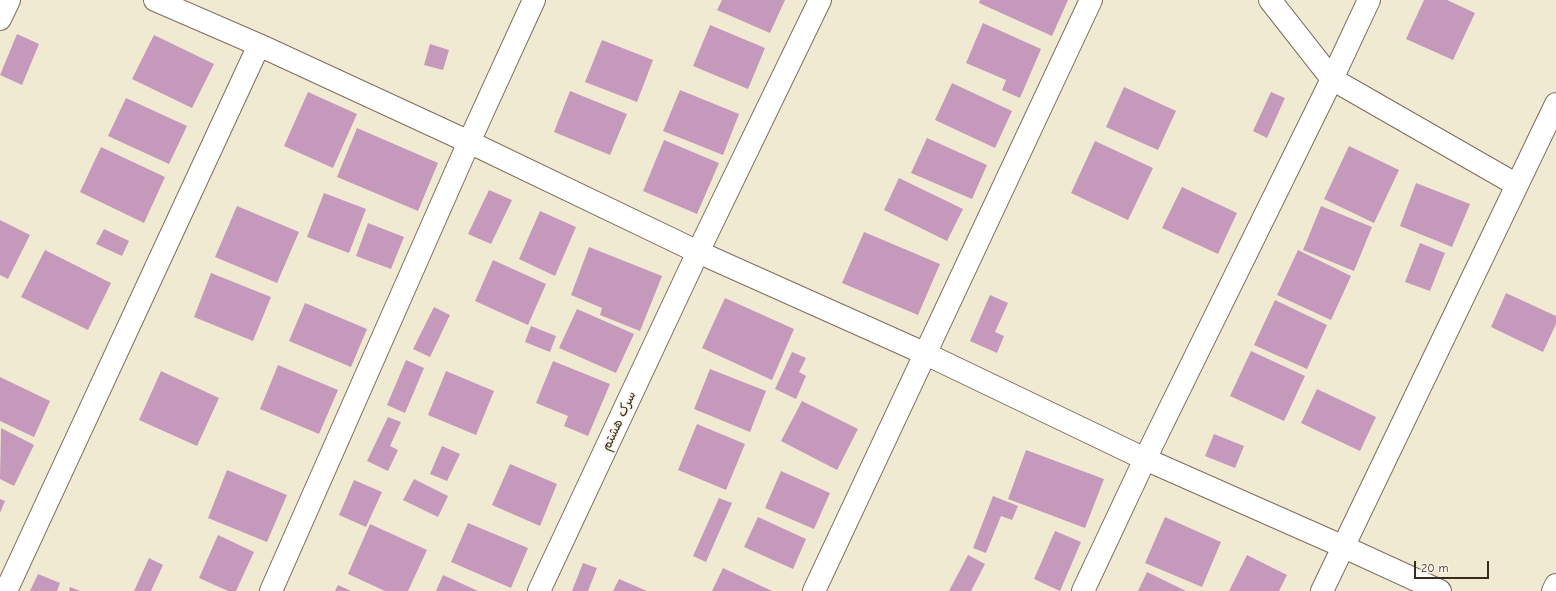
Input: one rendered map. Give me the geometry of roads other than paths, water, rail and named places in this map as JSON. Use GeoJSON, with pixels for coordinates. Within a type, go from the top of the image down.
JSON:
{"type":"FeatureCollection","features":[{"type":"Feature","properties":{"kind":"street"},"geometry":{"type":"LineString","coordinates":[[0,19],[9,0]]}},
{"type":"Feature","properties":{"kind":"street"},"geometry":{"type":"LineString","coordinates":[[155,0],[259,45],[469,142],[698,252],[926,354],[1145,459],[1440,591]]}},
{"type":"Feature","properties":{"kind":"street"},"geometry":{"type":"LineString","coordinates":[[271,591],[469,142],[534,0]]}},
{"type":"Feature","properties":{"kind":"street","name":"سرک هشتم"},"geometry":{"type":"LineString","coordinates":[[539,591],[698,252],[820,0]]}},
{"type":"Feature","properties":{"kind":"street"},"geometry":{"type":"LineString","coordinates":[[814,591],[1091,0]]}},
{"type":"Feature","properties":{"kind":"street"},"geometry":{"type":"LineString","coordinates":[[1270,0],[1332,79],[1517,185]]}},
{"type":"Feature","properties":{"kind":"street"},"geometry":{"type":"LineString","coordinates":[[1083,591],[1145,459],[1332,79],[1368,0]]}},
{"type":"Feature","properties":{"kind":"street"},"geometry":{"type":"LineString","coordinates":[[6,591],[259,45]]}},
{"type":"Feature","properties":{"kind":"street"},"geometry":{"type":"LineString","coordinates":[[1322,591],[1556,104]]}},
{"type":"Feature","properties":{"kind":"street"},"geometry":{"type":"LineString","coordinates":[[1553,591],[1556,585]]}}]}
